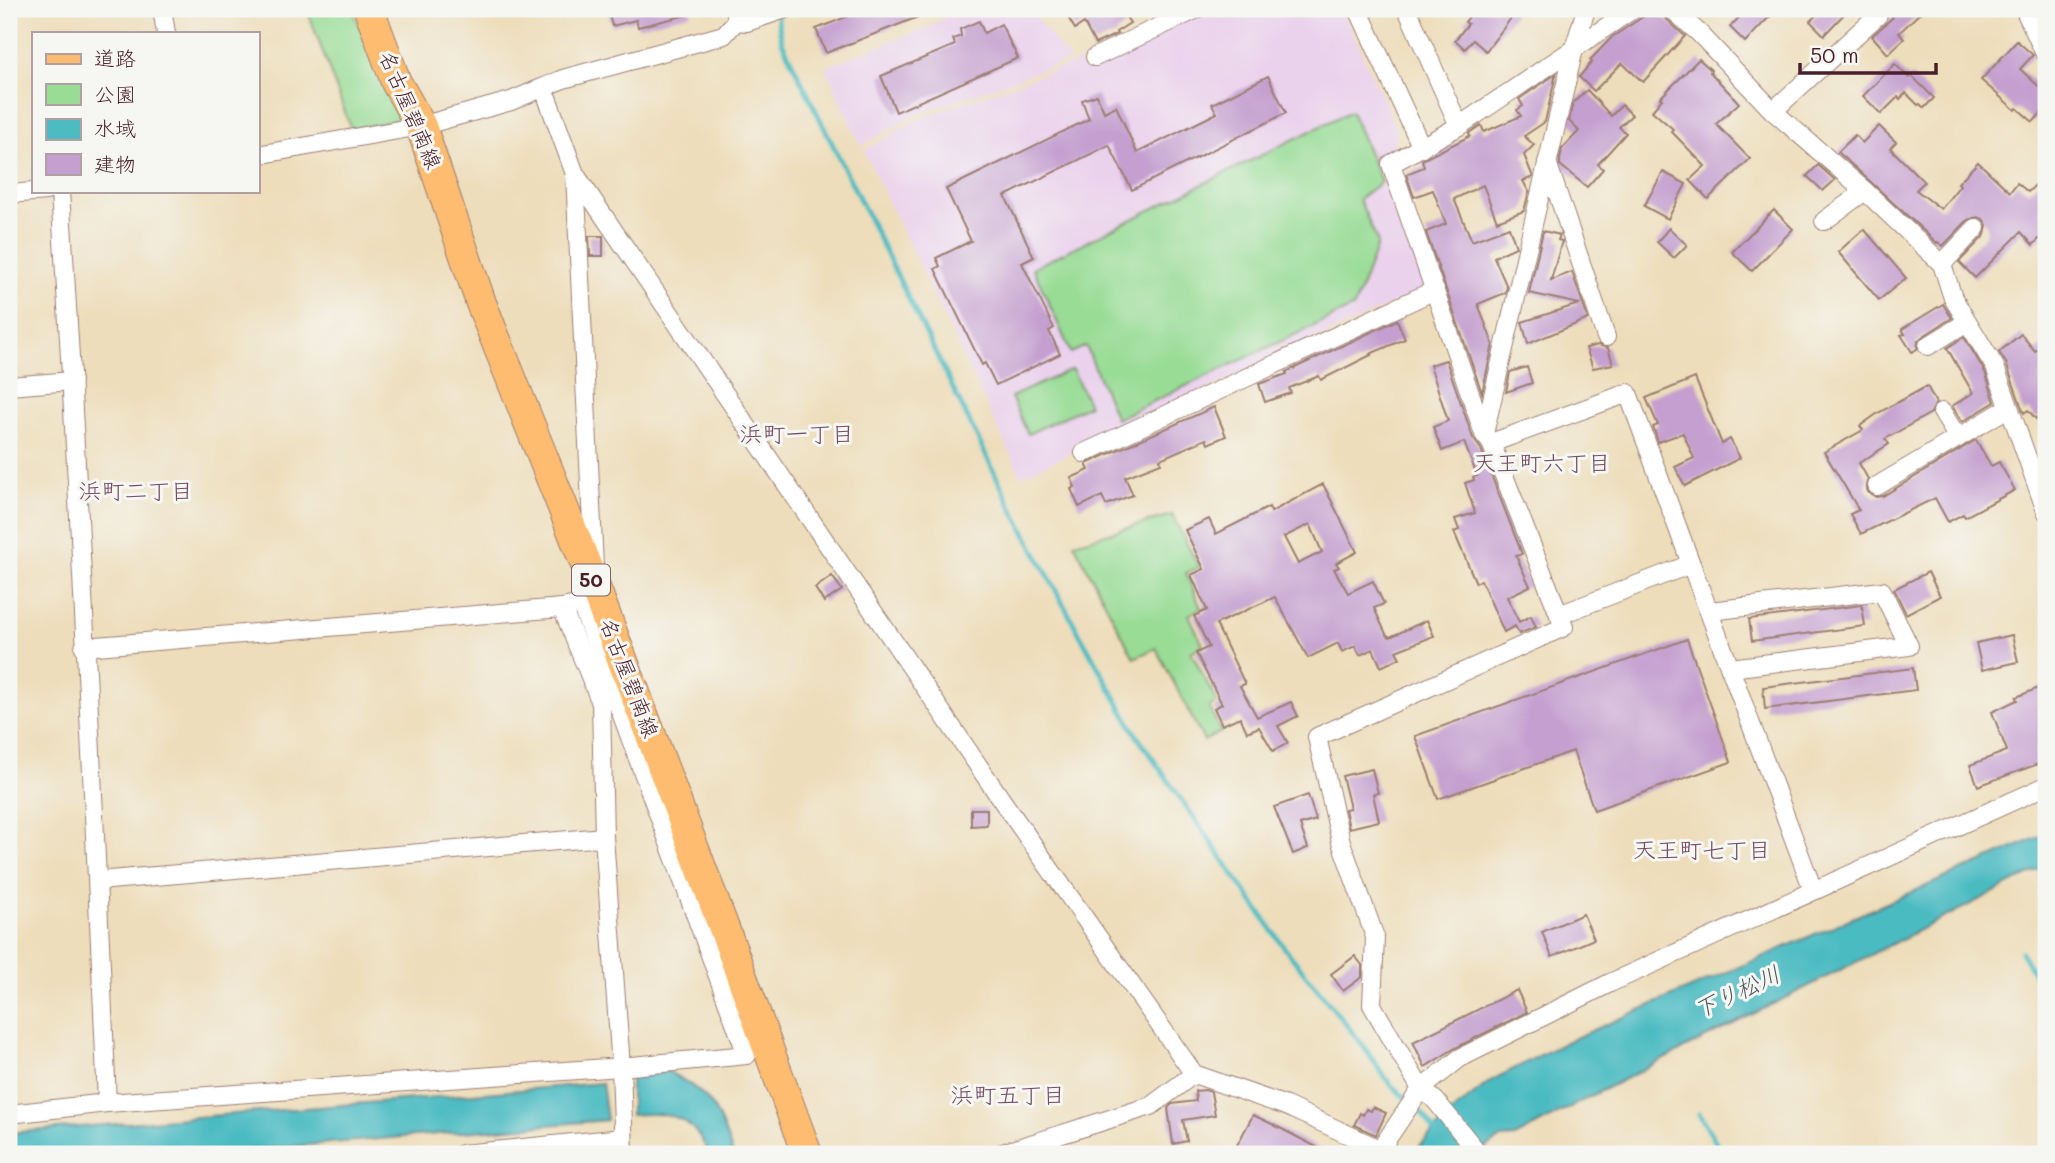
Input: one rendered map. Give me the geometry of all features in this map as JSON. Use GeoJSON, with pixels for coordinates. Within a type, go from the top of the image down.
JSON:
{"type":"FeatureCollection","features":[{"type":"Feature","properties":{"kind":"main road","name":"名古屋碧南線"},"geometry":{"type":"LineString","coordinates":[[369,9],[396,82],[421,126],[481,303],[596,590],[807,1154]]}},
{"type":"Feature","properties":{"kind":"street"},"geometry":{"type":"LineString","coordinates":[[162,9],[166,32]]}},
{"type":"Feature","properties":{"kind":"street"},"geometry":{"type":"LineString","coordinates":[[259,155],[421,126],[511,102],[563,79],[724,36],[736,15],[747,22],[785,9]]}},
{"type":"Feature","properties":{"kind":"street"},"geometry":{"type":"LineString","coordinates":[[1095,57],[1197,9]]}},
{"type":"Feature","properties":{"kind":"street"},"geometry":{"type":"LineString","coordinates":[[1358,9],[1422,148]]}},
{"type":"Feature","properties":{"kind":"street"},"geometry":{"type":"LineString","coordinates":[[1407,9],[1459,126]]}},
{"type":"Feature","properties":{"kind":"street"},"geometry":{"type":"LineString","coordinates":[[1488,438],[1547,162],[1586,9]]}},
{"type":"Feature","properties":{"kind":"street"},"geometry":{"type":"LineString","coordinates":[[1479,1154],[1425,1094],[1372,1004],[1375,937],[1341,842],[1317,737],[1564,627],[1488,438],[1391,164],[1459,126],[1633,9]]}},
{"type":"Feature","properties":{"kind":"street"},"geometry":{"type":"LineString","coordinates":[[1672,9],[1700,34],[1773,111],[1865,191],[1942,264],[1953,298],[1995,367],[2046,511]]}},
{"type":"Feature","properties":{"kind":"street"},"geometry":{"type":"LineString","coordinates":[[2027,9],[2046,50]]}},
{"type":"Feature","properties":{"kind":"street"},"geometry":{"type":"LineString","coordinates":[[1773,111],[1878,15]]}},
{"type":"Feature","properties":{"kind":"street"},"geometry":{"type":"LineString","coordinates":[[544,89],[575,174],[1003,802],[1194,1074],[1286,1106],[1378,1152],[1406,1112],[1460,1058],[1610,982],[2046,786]]}},
{"type":"Feature","properties":{"kind":"street"},"geometry":{"type":"LineString","coordinates":[[1547,162],[1606,337]]}},
{"type":"Feature","properties":{"kind":"street"},"geometry":{"type":"LineString","coordinates":[[575,174],[596,590]]}},
{"type":"Feature","properties":{"kind":"street"},"geometry":{"type":"LineString","coordinates":[[1824,221],[1865,191]]}},
{"type":"Feature","properties":{"kind":"street"},"geometry":{"type":"LineString","coordinates":[[9,194],[34,192]]}},
{"type":"Feature","properties":{"kind":"street"},"geometry":{"type":"LineString","coordinates":[[60,192],[98,881],[107,1103]]}},
{"type":"Feature","properties":{"kind":"street"},"geometry":{"type":"LineString","coordinates":[[1942,264],[1976,228]]}},
{"type":"Feature","properties":{"kind":"street"},"geometry":{"type":"LineString","coordinates":[[1084,453],[1435,290]]}},
{"type":"Feature","properties":{"kind":"street"},"geometry":{"type":"LineString","coordinates":[[1928,346],[1967,322]]}},
{"type":"Feature","properties":{"kind":"street"},"geometry":{"type":"LineString","coordinates":[[9,386],[72,381]]}},
{"type":"Feature","properties":{"kind":"street"},"geometry":{"type":"LineString","coordinates":[[1488,438],[1628,393],[1813,890]]}},
{"type":"Feature","properties":{"kind":"street"},"geometry":{"type":"LineString","coordinates":[[1877,486],[2008,408]]}},
{"type":"Feature","properties":{"kind":"street"},"geometry":{"type":"LineString","coordinates":[[1942,412],[1958,438]]}},
{"type":"Feature","properties":{"kind":"street"},"geometry":{"type":"LineString","coordinates":[[1559,615],[1691,564]]}},
{"type":"Feature","properties":{"kind":"street"},"geometry":{"type":"LineString","coordinates":[[1710,611],[1882,591],[1909,646],[1730,668]]}},
{"type":"Feature","properties":{"kind":"street"},"geometry":{"type":"LineString","coordinates":[[9,1114],[107,1103],[621,1067],[747,1055],[581,604],[562,608],[84,647]]}},
{"type":"Feature","properties":{"kind":"street"},"geometry":{"type":"LineString","coordinates":[[462,1154],[477,1151],[624,1146],[621,1067],[604,837],[601,703],[562,608]]}},
{"type":"Feature","properties":{"kind":"street"},"geometry":{"type":"LineString","coordinates":[[98,881],[604,837]]}},
{"type":"Feature","properties":{"kind":"street"},"geometry":{"type":"LineString","coordinates":[[1001,1154],[1151,1106],[1194,1074]]}},
{"type":"Feature","properties":{"kind":"shaded area"},"geometry":{"type":"Polygon","coordinates":[[[958,9],[1029,9],[1070,60],[912,116],[861,146],[825,67],[932,26],[958,9]]]}},
{"type":"Feature","properties":{"kind":"shaded area"},"geometry":{"type":"Polygon","coordinates":[[[1209,9],[1231,9],[1234,14],[1244,9],[1342,9],[1397,131],[1394,148],[1374,158],[1384,188],[1393,184],[1425,289],[1021,476],[864,151],[916,120],[1091,57],[1094,64],[1209,9]]]}},
{"type":"Feature","properties":{"kind":"green space"},"geometry":{"type":"Polygon","coordinates":[[[307,9],[352,9],[400,120],[351,129],[307,9]]]}},
{"type":"Feature","properties":{"kind":"green space"},"geometry":{"type":"Polygon","coordinates":[[[1351,111],[1381,182],[1359,199],[1378,243],[1354,307],[1116,419],[1086,346],[1071,353],[1033,268],[1351,111]]]}},
{"type":"Feature","properties":{"kind":"green space"},"geometry":{"type":"Polygon","coordinates":[[[1072,369],[1089,405],[1028,434],[1011,397],[1072,369]]]}},
{"type":"Feature","properties":{"kind":"green space"},"geometry":{"type":"Polygon","coordinates":[[[1172,515],[1199,567],[1186,573],[1201,608],[1189,615],[1203,645],[1191,652],[1217,702],[1209,707],[1221,732],[1204,741],[1156,648],[1134,658],[1074,543],[1172,515]]]}},
{"type":"Feature","properties":{"kind":"water","name":"下り松川"},"geometry":{"type":"Polygon","coordinates":[[[2046,834],[2046,866],[1515,1137],[1502,1138],[1474,1154],[1412,1154],[1454,1110],[1492,1080],[1566,1042],[2046,834]]]}},
{"type":"Feature","properties":{"kind":"water"},"geometry":{"type":"Polygon","coordinates":[[[667,1071],[695,1088],[711,1104],[733,1154],[709,1154],[695,1131],[679,1118],[658,1114],[631,1115],[631,1079],[667,1071]]]}},
{"type":"Feature","properties":{"kind":"water"},"geometry":{"type":"Polygon","coordinates":[[[602,1083],[607,1120],[199,1154],[9,1154],[9,1133],[602,1083]]]}},
{"type":"Feature","properties":{"kind":"building"},"geometry":{"type":"Polygon","coordinates":[[[622,9],[690,9],[691,14],[638,27],[636,20],[612,26],[608,12],[622,9]]]}},
{"type":"Feature","properties":{"kind":"building"},"geometry":{"type":"Polygon","coordinates":[[[866,9],[936,10],[826,53],[816,29],[866,9]]]}},
{"type":"Feature","properties":{"kind":"building"},"geometry":{"type":"Polygon","coordinates":[[[1063,9],[1121,9],[1130,23],[1116,32],[1117,34],[1095,44],[1084,23],[1075,29],[1063,9]]]}},
{"type":"Feature","properties":{"kind":"building"},"geometry":{"type":"Polygon","coordinates":[[[1475,9],[1518,9],[1486,51],[1473,40],[1465,49],[1455,40],[1468,24],[1465,22],[1475,9]]]}},
{"type":"Feature","properties":{"kind":"building"},"geometry":{"type":"Polygon","coordinates":[[[1655,9],[1661,11],[1685,36],[1643,82],[1622,63],[1594,91],[1579,77],[1592,62],[1590,60],[1612,37],[1655,9]]]}},
{"type":"Feature","properties":{"kind":"building"},"geometry":{"type":"Polygon","coordinates":[[[1747,9],[1777,9],[1745,42],[1730,27],[1747,9]]]}},
{"type":"Feature","properties":{"kind":"building"},"geometry":{"type":"Polygon","coordinates":[[[1823,9],[1849,9],[1824,35],[1810,21],[1823,9]]]}},
{"type":"Feature","properties":{"kind":"building"},"geometry":{"type":"Polygon","coordinates":[[[1887,9],[1924,9],[1899,33],[1904,39],[1888,54],[1872,36],[1893,17],[1887,9]]]}},
{"type":"Feature","properties":{"kind":"building"},"geometry":{"type":"Polygon","coordinates":[[[979,21],[984,33],[1001,24],[1018,58],[896,112],[881,76],[955,45],[953,39],[961,36],[960,29],[979,21]]]}},
{"type":"Feature","properties":{"kind":"building"},"geometry":{"type":"Polygon","coordinates":[[[2017,41],[2033,55],[2020,69],[2046,93],[2046,108],[2033,122],[1981,80],[2017,41]]]}},
{"type":"Feature","properties":{"kind":"building"},"geometry":{"type":"Polygon","coordinates":[[[1699,59],[1739,103],[1716,124],[1750,159],[1708,199],[1690,180],[1705,166],[1671,131],[1673,129],[1652,111],[1662,99],[1660,98],[1699,59]]]}},
{"type":"Feature","properties":{"kind":"building"},"geometry":{"type":"Polygon","coordinates":[[[1895,64],[1909,78],[1912,76],[1934,98],[1924,108],[1906,93],[1881,114],[1863,96],[1895,64]]]}},
{"type":"Feature","properties":{"kind":"building"},"geometry":{"type":"Polygon","coordinates":[[[1556,74],[1545,122],[1524,136],[1534,145],[1524,155],[1533,177],[1523,181],[1529,192],[1524,211],[1497,221],[1483,185],[1454,199],[1472,241],[1509,227],[1516,247],[1494,257],[1507,287],[1505,293],[1478,304],[1493,344],[1482,393],[1426,232],[1446,224],[1433,190],[1414,197],[1406,174],[1424,167],[1422,160],[1470,136],[1469,133],[1481,125],[1484,132],[1521,116],[1517,110],[1523,106],[1519,99],[1556,74]]]}},
{"type":"Feature","properties":{"kind":"building"},"geometry":{"type":"Polygon","coordinates":[[[1268,76],[1286,113],[1132,190],[1109,145],[1005,196],[1034,257],[1022,263],[1054,328],[1049,331],[1060,354],[996,385],[985,363],[982,365],[935,269],[940,266],[936,258],[971,241],[946,189],[1089,119],[1082,100],[1097,95],[1104,112],[1116,106],[1137,153],[1217,113],[1212,104],[1268,76]]]}},
{"type":"Feature","properties":{"kind":"building"},"geometry":{"type":"Polygon","coordinates":[[[1587,90],[1611,116],[1622,105],[1632,115],[1619,127],[1626,133],[1598,164],[1603,169],[1587,187],[1560,165],[1560,159],[1562,149],[1579,131],[1569,121],[1573,103],[1587,90]]]}},
{"type":"Feature","properties":{"kind":"building"},"geometry":{"type":"Polygon","coordinates":[[[1879,126],[1896,142],[1890,148],[1924,182],[1916,190],[1941,209],[1960,185],[1958,183],[1978,162],[2010,192],[2017,183],[2028,192],[2046,175],[2046,232],[2033,245],[2021,232],[1975,278],[1959,262],[1985,235],[1987,225],[1983,219],[1978,217],[1968,220],[1943,246],[1838,152],[1855,135],[1862,143],[1879,126]]]}},
{"type":"Feature","properties":{"kind":"building"},"geometry":{"type":"Polygon","coordinates":[[[1818,165],[1835,180],[1823,191],[1807,176],[1818,165]]]}},
{"type":"Feature","properties":{"kind":"building"},"geometry":{"type":"Polygon","coordinates":[[[1663,172],[1686,184],[1668,219],[1644,206],[1663,172]]]}},
{"type":"Feature","properties":{"kind":"building"},"geometry":{"type":"Polygon","coordinates":[[[1774,210],[1793,229],[1752,271],[1732,252],[1774,210]]]}},
{"type":"Feature","properties":{"kind":"building"},"geometry":{"type":"Polygon","coordinates":[[[1669,228],[1687,245],[1674,258],[1657,242],[1669,228]]]}},
{"type":"Feature","properties":{"kind":"building"},"geometry":{"type":"Polygon","coordinates":[[[1864,229],[1906,278],[1879,300],[1838,252],[1864,229]]]}},
{"type":"Feature","properties":{"kind":"building"},"geometry":{"type":"Polygon","coordinates":[[[1543,231],[1560,235],[1558,240],[1562,241],[1551,280],[1572,272],[1588,319],[1528,344],[1522,322],[1579,304],[1529,293],[1543,231]]]}},
{"type":"Feature","properties":{"kind":"building"},"geometry":{"type":"Polygon","coordinates":[[[589,236],[603,236],[603,256],[590,256],[589,236]]]}},
{"type":"Feature","properties":{"kind":"building"},"geometry":{"type":"Polygon","coordinates":[[[1943,304],[1952,318],[1922,337],[1918,341],[1917,349],[1912,352],[1901,335],[1905,334],[1902,329],[1943,304]]]}},
{"type":"Feature","properties":{"kind":"building"},"geometry":{"type":"Polygon","coordinates":[[[1397,320],[1405,339],[1321,380],[1319,376],[1289,388],[1291,393],[1265,402],[1259,384],[1287,374],[1286,372],[1397,320]]]}},
{"type":"Feature","properties":{"kind":"building"},"geometry":{"type":"Polygon","coordinates":[[[2021,334],[2035,351],[2046,342],[2046,410],[2036,419],[2028,410],[2024,413],[2006,363],[1999,352],[2021,334]]]}},
{"type":"Feature","properties":{"kind":"building"},"geometry":{"type":"Polygon","coordinates":[[[1964,337],[1985,372],[1995,402],[1962,422],[1952,406],[1973,393],[1947,348],[1964,337]]]}},
{"type":"Feature","properties":{"kind":"building"},"geometry":{"type":"Polygon","coordinates":[[[1598,345],[1608,348],[1613,364],[1593,368],[1586,348],[1598,345]]]}},
{"type":"Feature","properties":{"kind":"building"},"geometry":{"type":"Polygon","coordinates":[[[1446,360],[1473,438],[1481,449],[1522,554],[1516,556],[1530,586],[1507,597],[1519,622],[1531,616],[1536,627],[1519,634],[1515,626],[1504,632],[1481,580],[1476,583],[1454,532],[1459,530],[1455,519],[1475,513],[1465,483],[1477,476],[1464,442],[1442,451],[1433,427],[1448,421],[1430,365],[1446,360]]]}},
{"type":"Feature","properties":{"kind":"building"},"geometry":{"type":"Polygon","coordinates":[[[1527,367],[1532,383],[1506,392],[1510,372],[1527,367]]]}},
{"type":"Feature","properties":{"kind":"building"},"geometry":{"type":"Polygon","coordinates":[[[1695,378],[1722,444],[1730,439],[1740,458],[1685,486],[1675,467],[1694,458],[1683,433],[1658,442],[1653,427],[1658,425],[1646,398],[1695,378]]]}},
{"type":"Feature","properties":{"kind":"building"},"geometry":{"type":"Polygon","coordinates":[[[1927,386],[1936,403],[1931,413],[1885,439],[1889,444],[1859,463],[1868,479],[1868,492],[1876,497],[1883,496],[1976,440],[1991,466],[1999,462],[2015,490],[1965,517],[1963,514],[1948,522],[1935,498],[1861,534],[1850,514],[1859,510],[1824,452],[1863,430],[1860,426],[1878,413],[1927,386]]]}},
{"type":"Feature","properties":{"kind":"building"},"geometry":{"type":"Polygon","coordinates":[[[1214,407],[1226,436],[1208,444],[1206,439],[1160,459],[1161,463],[1125,477],[1133,495],[1106,505],[1102,496],[1079,507],[1071,489],[1075,487],[1071,478],[1089,470],[1086,464],[1214,407]]]}},
{"type":"Feature","properties":{"kind":"building"},"geometry":{"type":"Polygon","coordinates":[[[1323,484],[1357,552],[1336,563],[1339,567],[1334,569],[1348,593],[1373,581],[1384,604],[1374,608],[1386,634],[1390,637],[1427,620],[1434,636],[1396,651],[1400,658],[1381,667],[1373,649],[1360,655],[1355,646],[1342,652],[1338,643],[1308,658],[1275,597],[1216,624],[1245,684],[1240,686],[1257,717],[1291,702],[1298,716],[1278,726],[1288,743],[1273,751],[1259,727],[1247,732],[1240,717],[1222,725],[1214,708],[1222,704],[1196,653],[1209,647],[1194,616],[1207,610],[1191,575],[1204,569],[1185,530],[1209,519],[1216,534],[1269,507],[1271,512],[1323,484]],[[1310,524],[1284,537],[1298,564],[1322,552],[1310,524]]]}},
{"type":"Feature","properties":{"kind":"building"},"geometry":{"type":"Polygon","coordinates":[[[1928,572],[1940,596],[1906,614],[1894,589],[1928,572]]]}},
{"type":"Feature","properties":{"kind":"building"},"geometry":{"type":"Polygon","coordinates":[[[832,576],[842,590],[824,602],[815,588],[832,576]]]}},
{"type":"Feature","properties":{"kind":"building"},"geometry":{"type":"Polygon","coordinates":[[[1862,605],[1865,626],[1752,641],[1749,619],[1862,605]]]}},
{"type":"Feature","properties":{"kind":"building"},"geometry":{"type":"Polygon","coordinates":[[[2012,635],[2018,662],[1982,670],[1976,643],[2012,635]]]}},
{"type":"Feature","properties":{"kind":"building"},"geometry":{"type":"Polygon","coordinates":[[[1687,639],[1731,762],[1594,810],[1573,751],[1438,799],[1415,736],[1687,639]]]}},
{"type":"Feature","properties":{"kind":"building"},"geometry":{"type":"Polygon","coordinates":[[[1913,668],[1916,690],[1765,709],[1763,687],[1913,668]]]}},
{"type":"Feature","properties":{"kind":"building"},"geometry":{"type":"Polygon","coordinates":[[[2046,685],[2046,761],[1978,786],[1970,765],[2007,751],[1992,712],[2017,700],[2016,697],[2046,685]]]}},
{"type":"Feature","properties":{"kind":"building"},"geometry":{"type":"Polygon","coordinates":[[[1372,769],[1378,793],[1373,794],[1379,821],[1349,828],[1345,809],[1350,808],[1342,776],[1372,769]]]}},
{"type":"Feature","properties":{"kind":"building"},"geometry":{"type":"Polygon","coordinates":[[[1308,795],[1316,820],[1300,825],[1308,848],[1293,854],[1274,807],[1308,795]]]}},
{"type":"Feature","properties":{"kind":"building"},"geometry":{"type":"Polygon","coordinates":[[[971,809],[987,809],[987,825],[971,826],[971,809]]]}},
{"type":"Feature","properties":{"kind":"building"},"geometry":{"type":"Polygon","coordinates":[[[1583,914],[1594,939],[1552,957],[1542,932],[1583,914]]]}},
{"type":"Feature","properties":{"kind":"building"},"geometry":{"type":"Polygon","coordinates":[[[1355,956],[1362,965],[1362,977],[1343,991],[1331,974],[1355,956]]]}},
{"type":"Feature","properties":{"kind":"building"},"geometry":{"type":"Polygon","coordinates":[[[1517,990],[1527,1012],[1455,1048],[1425,1067],[1413,1042],[1517,990]]]}},
{"type":"Feature","properties":{"kind":"building"},"geometry":{"type":"Polygon","coordinates":[[[1195,1091],[1211,1092],[1215,1115],[1183,1120],[1187,1141],[1173,1144],[1168,1108],[1172,1104],[1196,1101],[1195,1091]]]}},
{"type":"Feature","properties":{"kind":"building"},"geometry":{"type":"Polygon","coordinates":[[[1373,1107],[1386,1113],[1376,1135],[1354,1125],[1360,1113],[1363,1115],[1366,1109],[1371,1111],[1373,1107]]]}},
{"type":"Feature","properties":{"kind":"building"},"geometry":{"type":"Polygon","coordinates":[[[1253,1115],[1330,1154],[1245,1154],[1235,1149],[1253,1115]]]}},
{"type":"Feature","properties":{"kind":"waterway"},"geometry":{"type":"LineString","coordinates":[[777,15],[782,42],[1013,510],[1137,736],[1286,950],[1361,1043],[1390,1084],[1422,1113],[1437,1134]]}},
{"type":"Feature","properties":{"kind":"waterway"},"geometry":{"type":"LineString","coordinates":[[2021,952],[2046,995]]}},
{"type":"Feature","properties":{"kind":"waterway"},"geometry":{"type":"LineString","coordinates":[[1699,1114],[1723,1154]]}},
{"type":"Feature","properties":{"kind":"district","name":"浜町一丁目"},"geometry":{"type":"Point","coordinates":[797,434]}},
{"type":"Feature","properties":{"kind":"district","name":"天王町六丁目"},"geometry":{"type":"Point","coordinates":[1542,463]}},
{"type":"Feature","properties":{"kind":"district","name":"浜町二丁目"},"geometry":{"type":"Point","coordinates":[136,491]}},
{"type":"Feature","properties":{"kind":"district","name":"天王町七丁目"},"geometry":{"type":"Point","coordinates":[1702,850]}},
{"type":"Feature","properties":{"kind":"district","name":"浜町五丁目"},"geometry":{"type":"Point","coordinates":[1008,1095]}}]}
